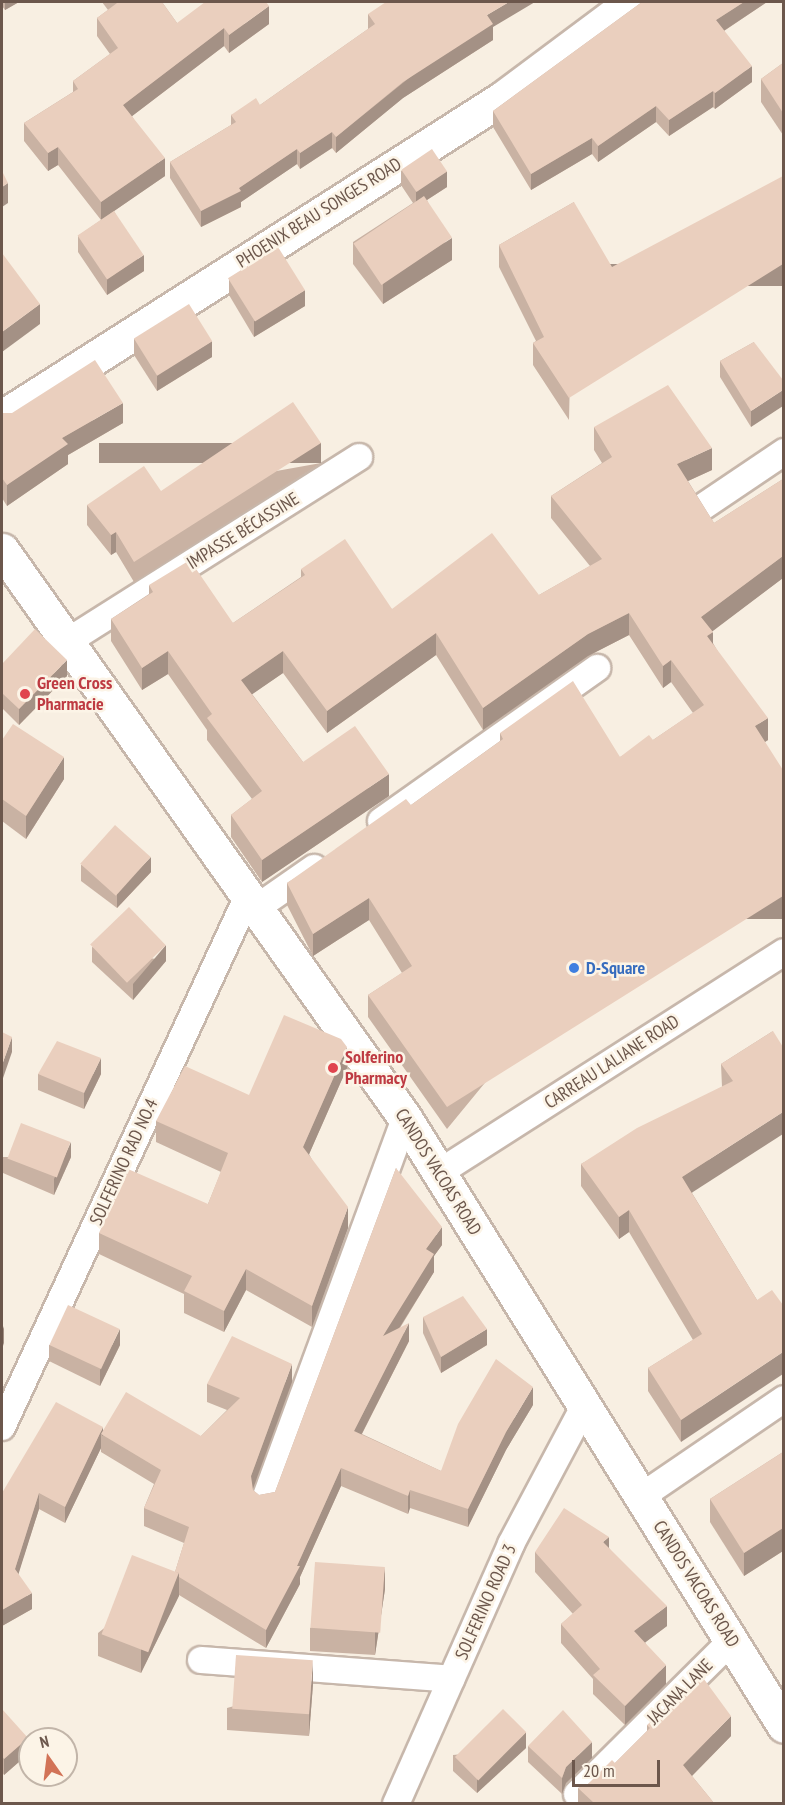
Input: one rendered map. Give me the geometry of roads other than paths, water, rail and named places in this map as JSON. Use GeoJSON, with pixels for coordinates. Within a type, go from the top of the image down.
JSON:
{"type":"FeatureCollection","features":[{"type":"Feature","properties":{"kind":"main road","name":"PHOENIX BEAU SONGES ROAD"},"geometry":{"type":"LineString","coordinates":[[2,417],[501,99],[631,2]]}},
{"type":"Feature","properties":{"kind":"main road","name":"CANDOS VACOAS ROAD"},"geometry":{"type":"LineString","coordinates":[[2,550],[65,643],[405,1118],[783,1726]]}},
{"type":"Feature","properties":{"kind":"street"},"geometry":{"type":"LineString","coordinates":[[705,506],[783,452]]}},
{"type":"Feature","properties":{"kind":"street","name":"IMPASSE BÉCASSINE"},"geometry":{"type":"LineString","coordinates":[[65,643],[359,457]]}},
{"type":"Feature","properties":{"kind":"street"},"geometry":{"type":"LineString","coordinates":[[362,834],[597,668]]}},
{"type":"Feature","properties":{"kind":"street"},"geometry":{"type":"LineString","coordinates":[[251,903],[333,855]]}},
{"type":"Feature","properties":{"kind":"street","name":"SOLFERINO RAD NO.4"},"geometry":{"type":"LineString","coordinates":[[2,1427],[251,903]]}},
{"type":"Feature","properties":{"kind":"street","name":"CARREAU LALIANE ROAD"},"geometry":{"type":"LineString","coordinates":[[440,1172],[783,952]]}},
{"type":"Feature","properties":{"kind":"street"},"geometry":{"type":"LineString","coordinates":[[265,1499],[405,1118]]}},
{"type":"Feature","properties":{"kind":"street"},"geometry":{"type":"LineString","coordinates":[[642,1496],[783,1399]]}},
{"type":"Feature","properties":{"kind":"street","name":"SOLFERINO ROAD 3"},"geometry":{"type":"LineString","coordinates":[[396,1803],[511,1544],[585,1405]]}},
{"type":"Feature","properties":{"kind":"street","name":"JACANA LANE"},"geometry":{"type":"LineString","coordinates":[[577,1794],[731,1641]]}},
{"type":"Feature","properties":{"kind":"street"},"geometry":{"type":"LineString","coordinates":[[201,1660],[451,1679]]}},
{"type":"Feature","properties":{"kind":"place","name":"Green Cross Pharmacie"},"geometry":{"type":"Point","coordinates":[25,694]}},
{"type":"Feature","properties":{"kind":"place","name":"D-Square"},"geometry":{"type":"Point","coordinates":[574,968]}},
{"type":"Feature","properties":{"kind":"place","name":"Solferino Pharmacy"},"geometry":{"type":"Point","coordinates":[333,1068]}}]}
